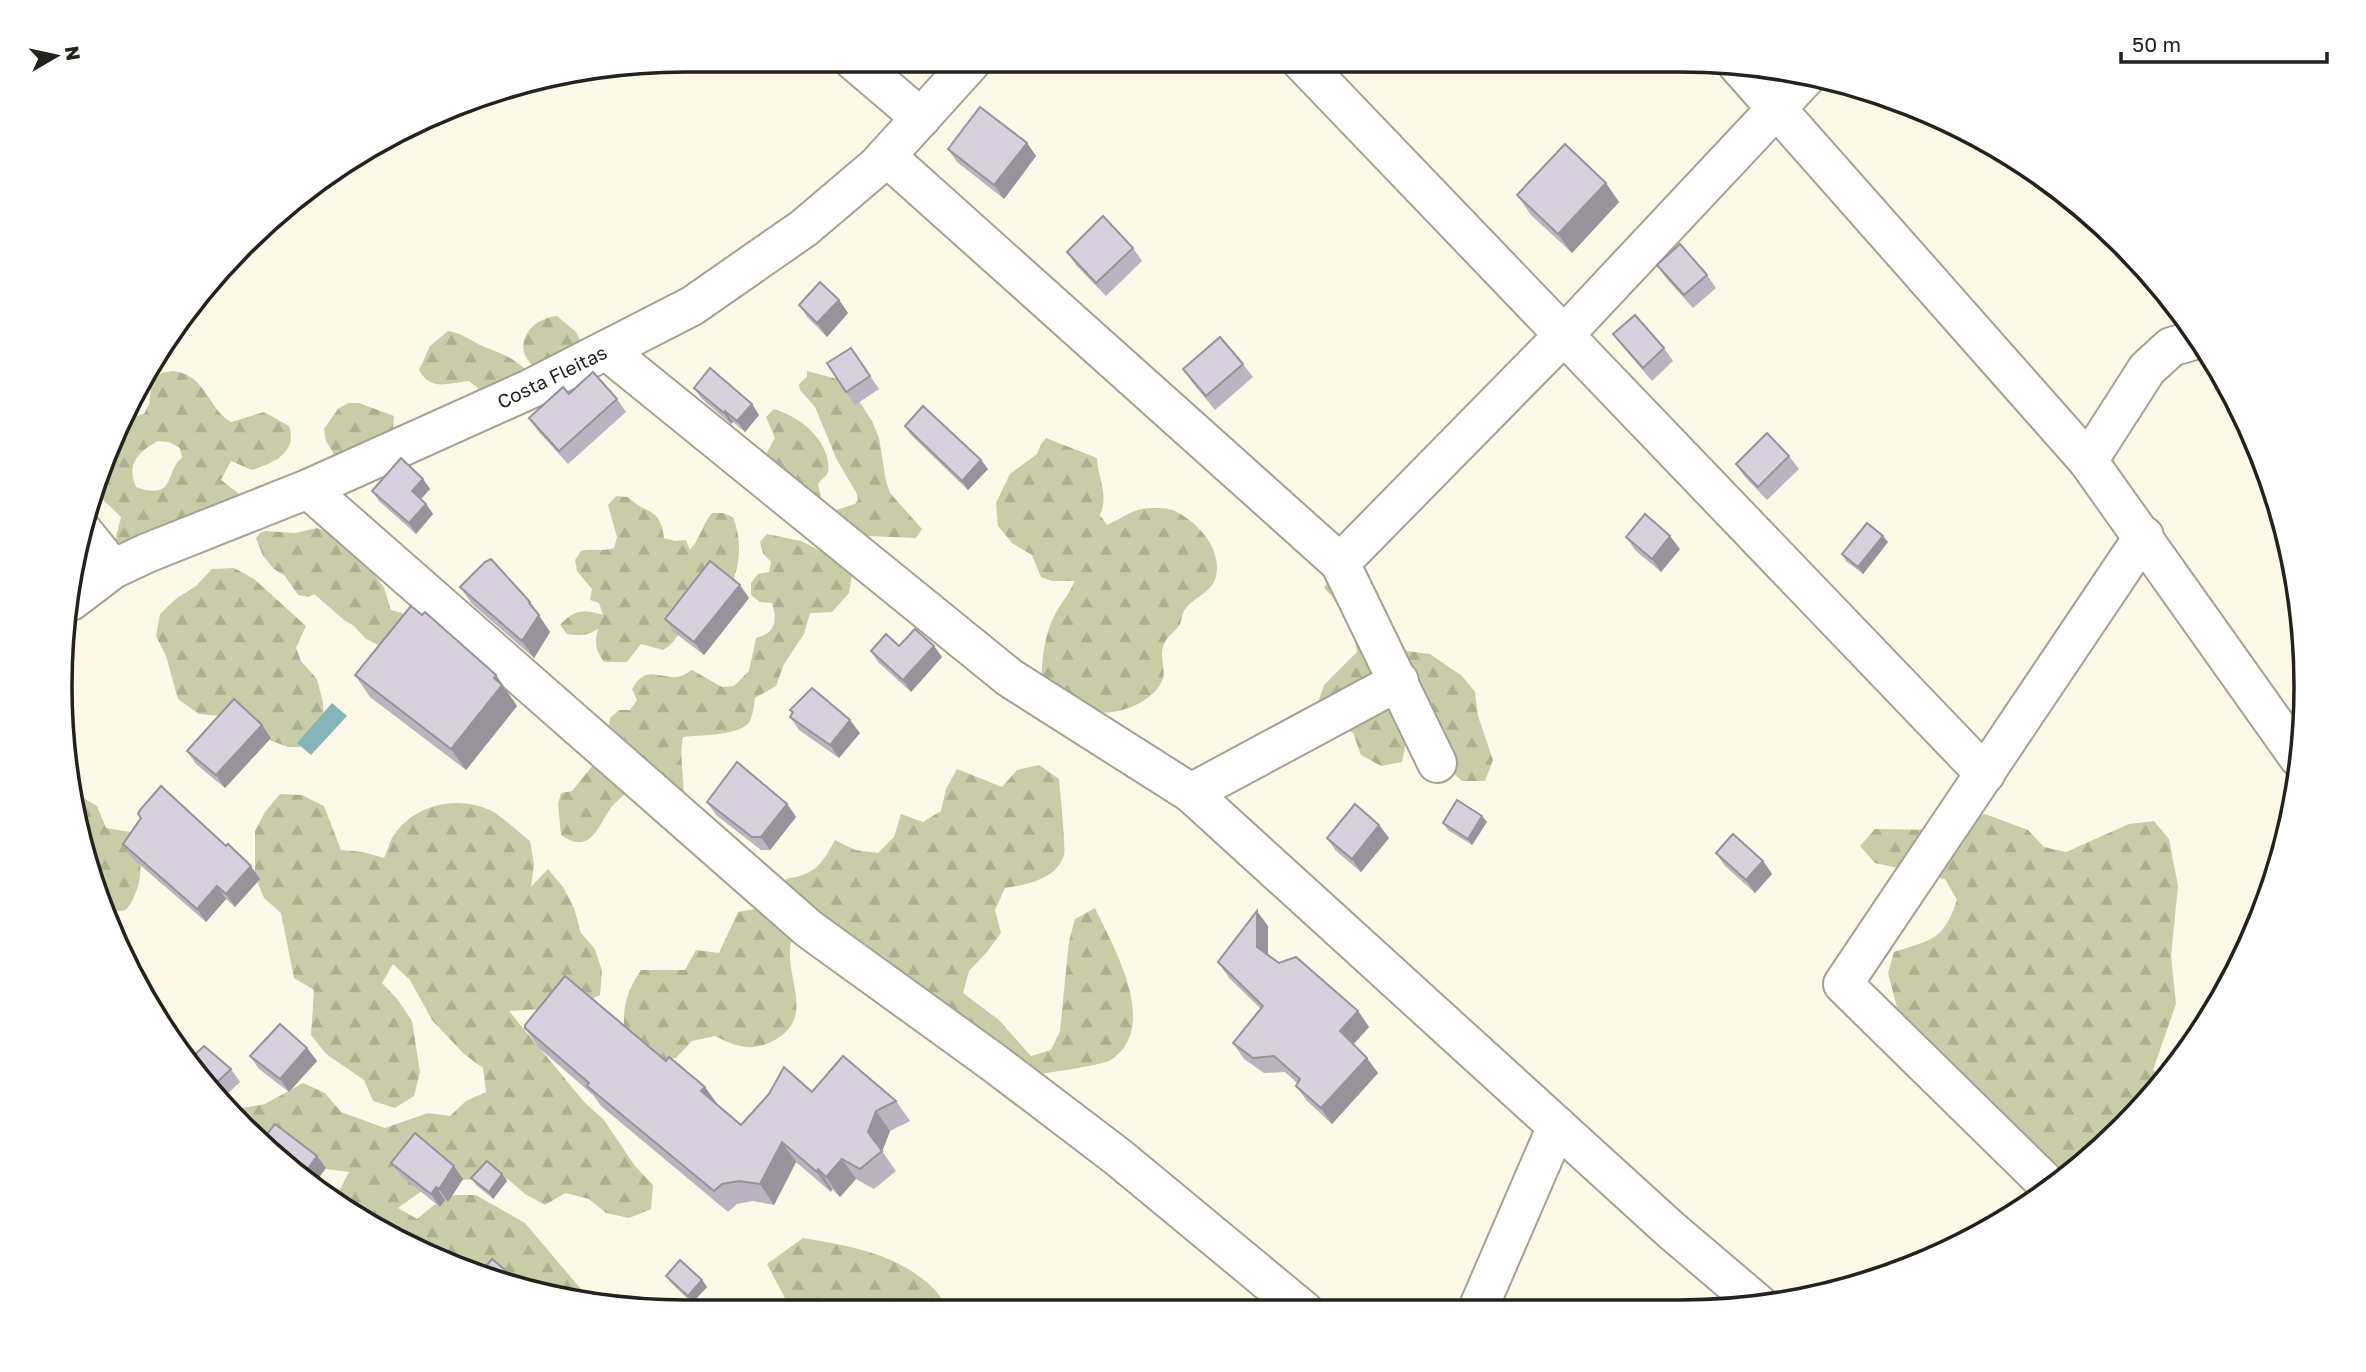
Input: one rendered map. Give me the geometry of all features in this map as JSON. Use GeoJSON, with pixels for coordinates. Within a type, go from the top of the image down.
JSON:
{"type":"FeatureCollection","features":[{"type":"Feature","properties":{"kind":"main road"},"geometry":{"type":"LineString","coordinates":[[867,72],[921,118]]}},
{"type":"Feature","properties":{"kind":"main road","name":"Costa Fleitas"},"geometry":{"type":"LineString","coordinates":[[79,595],[113,569],[307,489],[530,389],[692,306],[804,228],[877,166],[962,72]]}},
{"type":"Feature","properties":{"kind":"main road"},"geometry":{"type":"LineString","coordinates":[[1311,72],[1985,774]]}},
{"type":"Feature","properties":{"kind":"main road"},"geometry":{"type":"LineString","coordinates":[[1748,76],[2088,461],[2291,745]]}},
{"type":"Feature","properties":{"kind":"main road"},"geometry":{"type":"LineString","coordinates":[[1340,563],[1563,335],[1799,84]]}},
{"type":"Feature","properties":{"kind":"main road"},"geometry":{"type":"LineString","coordinates":[[886,156],[1340,563],[1437,763]]}},
{"type":"Feature","properties":{"kind":"main road"},"geometry":{"type":"LineString","coordinates":[[2088,461],[2147,369],[2171,347],[2189,342]]}},
{"type":"Feature","properties":{"kind":"main road"},"geometry":{"type":"LineString","coordinates":[[606,350],[1010,678],[1191,793],[1671,1230],[1749,1296]]}},
{"type":"Feature","properties":{"kind":"main road"},"geometry":{"type":"LineString","coordinates":[[307,489],[809,929],[993,1062],[1118,1157],[1291,1300]]}},
{"type":"Feature","properties":{"kind":"main road"},"geometry":{"type":"LineString","coordinates":[[2044,1181],[1843,984],[2144,536]]}},
{"type":"Feature","properties":{"kind":"main road"},"geometry":{"type":"LineString","coordinates":[[90,540],[113,569]]}},
{"type":"Feature","properties":{"kind":"main road"},"geometry":{"type":"LineString","coordinates":[[1191,793],[1399,681]]}},
{"type":"Feature","properties":{"kind":"main road"},"geometry":{"type":"LineString","coordinates":[[1482,1300],[1557,1126]]}},
{"type":"Feature","properties":{"kind":"green space"},"geometry":{"type":"Polygon","coordinates":[[[557,316],[576,332],[581,342],[538,370],[525,354],[525,337],[537,323],[557,316]]]}},
{"type":"Feature","properties":{"kind":"green space"},"geometry":{"type":"Polygon","coordinates":[[[448,331],[504,355],[526,370],[472,399],[478,388],[469,381],[435,384],[429,381],[419,370],[430,346],[448,331]]]}},
{"type":"Feature","properties":{"kind":"green space"},"geometry":{"type":"Polygon","coordinates":[[[173,371],[184,374],[200,385],[216,408],[231,422],[264,412],[289,426],[290,443],[282,456],[252,470],[231,461],[221,480],[238,493],[242,503],[122,550],[115,541],[121,517],[101,498],[134,417],[144,414],[149,404],[154,379],[161,373],[173,371]],[[158,441],[140,454],[132,472],[136,487],[149,491],[164,487],[182,458],[180,448],[169,442],[158,441]]]}},
{"type":"Feature","properties":{"kind":"green space"},"geometry":{"type":"Polygon","coordinates":[[[807,371],[856,384],[859,401],[879,438],[890,493],[922,529],[916,538],[869,536],[852,530],[833,511],[855,504],[858,500],[857,494],[837,460],[815,407],[800,390],[799,384],[807,377],[807,371]]]}},
{"type":"Feature","properties":{"kind":"green space"},"geometry":{"type":"Polygon","coordinates":[[[348,403],[359,403],[394,416],[392,439],[338,461],[326,441],[324,429],[338,409],[348,403]]]}},
{"type":"Feature","properties":{"kind":"green space"},"geometry":{"type":"Polygon","coordinates":[[[774,409],[801,422],[821,443],[828,461],[828,471],[818,485],[821,496],[818,501],[758,468],[775,438],[766,417],[774,409]]]}},
{"type":"Feature","properties":{"kind":"green space"},"geometry":{"type":"Polygon","coordinates":[[[1046,438],[1097,458],[1103,493],[1100,515],[1107,525],[1139,510],[1164,508],[1177,512],[1201,530],[1216,556],[1214,582],[1188,606],[1179,626],[1165,642],[1162,651],[1164,674],[1159,687],[1143,701],[1122,710],[1100,713],[1090,711],[1041,689],[1049,628],[1074,581],[1052,581],[1041,577],[1032,555],[1012,543],[998,526],[996,503],[1010,474],[1037,454],[1046,438]]]}},
{"type":"Feature","properties":{"kind":"green space"},"geometry":{"type":"Polygon","coordinates":[[[616,496],[628,497],[652,513],[660,521],[664,538],[686,540],[690,550],[712,513],[733,517],[739,557],[734,577],[724,596],[687,626],[670,645],[663,650],[641,644],[627,662],[604,662],[596,647],[598,629],[587,634],[572,635],[567,634],[560,625],[575,613],[603,615],[599,603],[590,600],[592,589],[577,571],[575,560],[581,551],[614,548],[617,537],[608,505],[616,496]]]}},
{"type":"Feature","properties":{"kind":"green space"},"geometry":{"type":"Polygon","coordinates":[[[317,528],[345,545],[364,562],[384,588],[391,610],[402,613],[406,618],[397,654],[366,639],[314,594],[309,597],[298,595],[285,576],[274,569],[263,556],[256,538],[265,531],[295,533],[317,528]]]}},
{"type":"Feature","properties":{"kind":"green space"},"geometry":{"type":"Polygon","coordinates":[[[767,534],[801,541],[853,568],[849,593],[832,612],[810,613],[804,634],[784,664],[776,686],[755,698],[751,719],[745,726],[729,732],[683,737],[684,798],[631,789],[614,804],[588,840],[572,841],[561,835],[558,804],[561,793],[572,791],[593,765],[609,731],[610,718],[619,710],[630,710],[637,700],[632,689],[640,678],[648,674],[677,677],[692,670],[722,687],[734,686],[749,671],[756,638],[767,633],[775,621],[772,603],[760,602],[751,595],[751,583],[758,574],[769,572],[771,562],[763,553],[760,542],[767,534]]]}},
{"type":"Feature","properties":{"kind":"green space"},"geometry":{"type":"Polygon","coordinates":[[[234,568],[254,579],[306,626],[296,648],[301,661],[317,679],[323,703],[324,727],[312,747],[288,747],[243,730],[222,716],[199,714],[178,699],[166,656],[156,636],[160,614],[177,598],[196,586],[212,569],[234,568]]]}},
{"type":"Feature","properties":{"kind":"green space"},"geometry":{"type":"Polygon","coordinates":[[[1338,568],[1358,576],[1376,592],[1392,633],[1407,651],[1430,654],[1462,676],[1475,692],[1478,716],[1493,760],[1485,781],[1462,781],[1427,749],[1399,717],[1407,738],[1402,762],[1381,766],[1361,755],[1353,733],[1333,723],[1316,708],[1324,685],[1357,652],[1347,617],[1324,588],[1338,568]]]}},
{"type":"Feature","properties":{"kind":"green space"},"geometry":{"type":"Polygon","coordinates":[[[1039,765],[1059,779],[1064,855],[1055,870],[1048,875],[1031,883],[1005,888],[995,910],[1001,933],[969,971],[963,993],[999,1020],[1031,1056],[1051,1050],[1060,1031],[1069,941],[1075,919],[1095,908],[1121,964],[1133,1007],[1132,1027],[1125,1045],[1111,1060],[1021,1077],[896,992],[876,952],[858,939],[837,931],[796,927],[790,948],[790,961],[796,1012],[793,1023],[785,1033],[771,1042],[749,1047],[729,1043],[715,1036],[692,1041],[676,1058],[654,1060],[624,1029],[627,998],[641,970],[685,970],[696,950],[719,953],[738,912],[781,901],[786,879],[811,871],[826,856],[835,840],[855,850],[878,853],[894,837],[901,814],[923,822],[941,811],[946,789],[957,769],[1002,787],[1017,770],[1039,765]]]}},
{"type":"Feature","properties":{"kind":"green space"},"geometry":{"type":"Polygon","coordinates":[[[280,794],[302,795],[324,806],[341,850],[384,858],[392,838],[411,817],[437,805],[465,803],[479,806],[497,814],[530,841],[534,864],[531,887],[548,869],[563,887],[574,908],[581,933],[595,949],[602,971],[600,995],[576,1007],[509,1011],[585,1103],[604,1120],[635,1166],[653,1185],[651,1209],[629,1218],[606,1213],[589,1199],[565,1193],[545,1205],[525,1194],[508,1179],[437,1180],[398,1208],[417,1219],[434,1205],[454,1195],[476,1195],[525,1223],[582,1291],[489,1268],[414,1237],[339,1192],[349,1172],[326,1169],[313,1174],[281,1148],[241,1109],[265,1104],[303,1083],[325,1093],[341,1112],[385,1128],[428,1113],[450,1116],[466,1101],[486,1092],[483,1068],[464,1054],[432,1020],[410,980],[393,964],[382,983],[412,1021],[420,1072],[414,1096],[395,1108],[373,1101],[364,1080],[326,1054],[311,1035],[314,990],[294,978],[281,913],[264,898],[255,876],[255,831],[265,812],[280,794]]]}},
{"type":"Feature","properties":{"kind":"green space"},"geometry":{"type":"Polygon","coordinates":[[[82,797],[97,806],[106,828],[130,832],[139,850],[139,882],[126,910],[115,912],[104,883],[82,797]]]}},
{"type":"Feature","properties":{"kind":"green space"},"geometry":{"type":"Polygon","coordinates":[[[1985,814],[2028,830],[2044,847],[2066,852],[2129,824],[2154,821],[2169,839],[2178,886],[2171,956],[2176,1004],[2153,1070],[2157,1073],[2085,1148],[2031,1190],[1905,1038],[1888,973],[1894,952],[1935,936],[1947,924],[1957,900],[1945,879],[1875,863],[1860,846],[1875,829],[1942,830],[1985,814]]]}},
{"type":"Feature","properties":{"kind":"green space"},"geometry":{"type":"Polygon","coordinates":[[[803,1238],[838,1244],[873,1253],[905,1267],[934,1289],[942,1300],[786,1300],[767,1264],[803,1238]]]}},
{"type":"Feature","properties":{"kind":"water"},"geometry":{"type":"Polygon","coordinates":[[[332,703],[347,716],[311,755],[297,743],[332,703]]]}},
{"type":"Feature","properties":{"kind":"building"},"geometry":{"type":"Polygon","coordinates":[[[980,107],[1027,143],[994,185],[948,149],[980,107]]]}},
{"type":"Feature","properties":{"kind":"building"},"geometry":{"type":"Polygon","coordinates":[[[1565,144],[1606,183],[1558,234],[1517,195],[1565,144]]]}},
{"type":"Feature","properties":{"kind":"building"},"geometry":{"type":"Polygon","coordinates":[[[1103,216],[1133,248],[1096,283],[1067,252],[1103,216]]]}},
{"type":"Feature","properties":{"kind":"building"},"geometry":{"type":"Polygon","coordinates":[[[1680,244],[1707,275],[1684,295],[1657,265],[1680,244]]]}},
{"type":"Feature","properties":{"kind":"building"},"geometry":{"type":"Polygon","coordinates":[[[820,282],[839,300],[817,323],[799,305],[820,282]]]}},
{"type":"Feature","properties":{"kind":"building"},"geometry":{"type":"Polygon","coordinates":[[[1635,315],[1664,348],[1643,368],[1613,334],[1635,315]]]}},
{"type":"Feature","properties":{"kind":"building"},"geometry":{"type":"Polygon","coordinates":[[[1220,337],[1243,364],[1206,396],[1183,369],[1220,337]]]}},
{"type":"Feature","properties":{"kind":"building"},"geometry":{"type":"Polygon","coordinates":[[[851,348],[870,376],[846,392],[827,363],[851,348]]]}},
{"type":"Feature","properties":{"kind":"building"},"geometry":{"type":"Polygon","coordinates":[[[710,368],[752,404],[737,421],[694,388],[710,368]]]}},
{"type":"Feature","properties":{"kind":"building"},"geometry":{"type":"Polygon","coordinates":[[[593,372],[617,399],[559,451],[529,418],[563,387],[569,394],[593,372]]]}},
{"type":"Feature","properties":{"kind":"building"},"geometry":{"type":"Polygon","coordinates":[[[923,406],[981,460],[962,481],[905,426],[923,406]]]}},
{"type":"Feature","properties":{"kind":"building"},"geometry":{"type":"Polygon","coordinates":[[[1767,433],[1789,456],[1758,487],[1736,464],[1767,433]]]}},
{"type":"Feature","properties":{"kind":"building"},"geometry":{"type":"Polygon","coordinates":[[[401,458],[423,479],[412,491],[426,504],[409,523],[372,491],[401,458]]]}},
{"type":"Feature","properties":{"kind":"building"},"geometry":{"type":"Polygon","coordinates":[[[1645,514],[1670,536],[1652,559],[1626,537],[1645,514]]]}},
{"type":"Feature","properties":{"kind":"building"},"geometry":{"type":"Polygon","coordinates":[[[1867,523],[1883,536],[1858,567],[1842,554],[1867,523]]]}},
{"type":"Feature","properties":{"kind":"building"},"geometry":{"type":"Polygon","coordinates":[[[491,559],[539,615],[522,641],[460,587],[491,559]]]}},
{"type":"Feature","properties":{"kind":"building"},"geometry":{"type":"Polygon","coordinates":[[[710,561],[740,585],[694,642],[665,619],[710,561]]]}},
{"type":"Feature","properties":{"kind":"building"},"geometry":{"type":"Polygon","coordinates":[[[411,606],[422,615],[425,612],[496,675],[494,678],[502,685],[451,749],[355,675],[411,606]]]}},
{"type":"Feature","properties":{"kind":"building"},"geometry":{"type":"Polygon","coordinates":[[[915,629],[934,646],[903,680],[871,651],[886,634],[899,646],[915,629]]]}},
{"type":"Feature","properties":{"kind":"building"},"geometry":{"type":"Polygon","coordinates":[[[812,688],[850,720],[830,745],[790,717],[793,712],[790,710],[812,688]]]}},
{"type":"Feature","properties":{"kind":"building"},"geometry":{"type":"Polygon","coordinates":[[[234,699],[262,725],[216,775],[187,751],[234,699]]]}},
{"type":"Feature","properties":{"kind":"building"},"geometry":{"type":"Polygon","coordinates":[[[737,762],[787,804],[761,837],[752,837],[707,802],[737,762]]]}},
{"type":"Feature","properties":{"kind":"building"},"geometry":{"type":"Polygon","coordinates":[[[161,786],[251,866],[226,894],[217,886],[197,909],[123,844],[141,818],[138,814],[140,810],[161,786]]]}},
{"type":"Feature","properties":{"kind":"building"},"geometry":{"type":"Polygon","coordinates":[[[1457,800],[1482,816],[1468,839],[1443,823],[1457,800]]]}},
{"type":"Feature","properties":{"kind":"building"},"geometry":{"type":"Polygon","coordinates":[[[1355,804],[1379,825],[1352,859],[1327,838],[1355,804]]]}},
{"type":"Feature","properties":{"kind":"building"},"geometry":{"type":"Polygon","coordinates":[[[1733,834],[1763,861],[1746,880],[1716,853],[1733,834]]]}},
{"type":"Feature","properties":{"kind":"building"},"geometry":{"type":"Polygon","coordinates":[[[1257,911],[1257,947],[1279,963],[1296,957],[1358,1011],[1340,1031],[1367,1058],[1321,1108],[1296,1086],[1300,1079],[1274,1056],[1253,1058],[1233,1043],[1263,1006],[1218,962],[1257,911]]]}},
{"type":"Feature","properties":{"kind":"building"},"geometry":{"type":"Polygon","coordinates":[[[565,976],[666,1061],[669,1057],[705,1087],[701,1091],[741,1125],[769,1094],[784,1067],[812,1092],[843,1056],[896,1101],[876,1111],[868,1132],[882,1151],[860,1169],[842,1159],[826,1177],[782,1142],[760,1184],[739,1181],[722,1184],[714,1191],[587,1086],[589,1083],[525,1028],[565,976]]]}},
{"type":"Feature","properties":{"kind":"building"},"geometry":{"type":"Polygon","coordinates":[[[280,1024],[307,1048],[280,1079],[250,1056],[280,1024]]]}},
{"type":"Feature","properties":{"kind":"building"},"geometry":{"type":"Polygon","coordinates":[[[204,1046],[231,1069],[217,1082],[195,1054],[204,1046]]]}},
{"type":"Feature","properties":{"kind":"building"},"geometry":{"type":"Polygon","coordinates":[[[275,1124],[317,1156],[308,1169],[267,1134],[275,1124]]]}},
{"type":"Feature","properties":{"kind":"building"},"geometry":{"type":"Polygon","coordinates":[[[415,1133],[454,1166],[439,1189],[436,1187],[431,1194],[391,1163],[415,1133]]]}},
{"type":"Feature","properties":{"kind":"building"},"geometry":{"type":"Polygon","coordinates":[[[487,1161],[502,1174],[489,1192],[471,1178],[487,1161]]]}},
{"type":"Feature","properties":{"kind":"building"},"geometry":{"type":"Polygon","coordinates":[[[492,1259],[510,1274],[489,1268],[486,1267],[492,1259]]]}},
{"type":"Feature","properties":{"kind":"building"},"geometry":{"type":"Polygon","coordinates":[[[680,1260],[702,1280],[688,1296],[666,1276],[680,1260]]]}}]}
